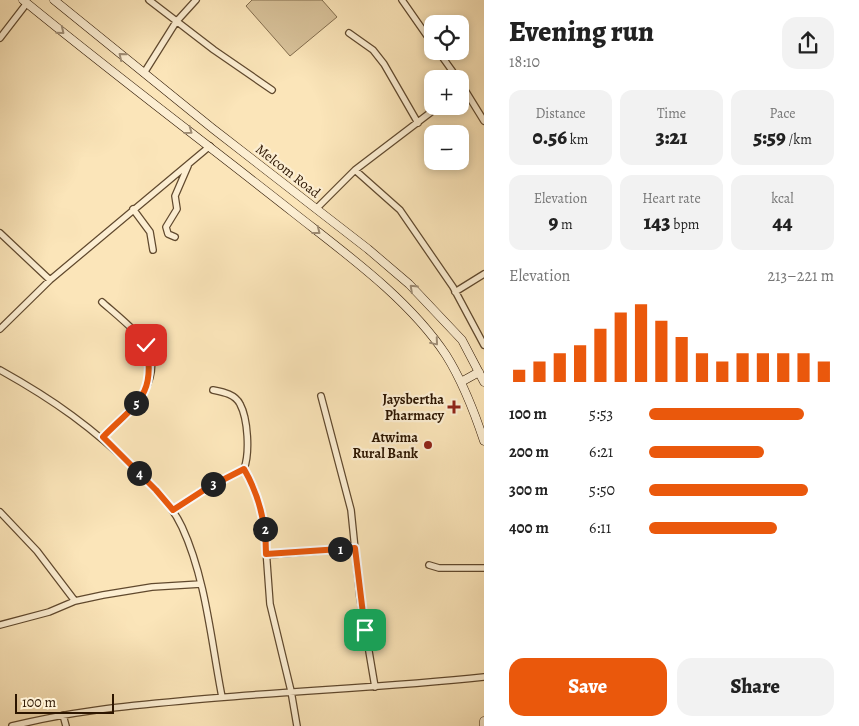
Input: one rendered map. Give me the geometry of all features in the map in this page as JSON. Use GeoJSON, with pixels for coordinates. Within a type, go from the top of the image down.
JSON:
{"type":"FeatureCollection","features":[{"type":"Feature","properties":{"kind":"main road","name":"Melcom Road"},"geometry":{"type":"LineString","coordinates":[[54,0],[368,250],[430,304],[462,340],[482,371],[484,382]]}},
{"type":"Feature","properties":{"kind":"main road"},"geometry":{"type":"LineString","coordinates":[[27,1],[130,87],[210,146],[366,269],[409,310],[445,354],[472,404],[484,441]]}},
{"type":"Feature","properties":{"kind":"main road"},"geometry":{"type":"LineString","coordinates":[[461,382],[482,371]]}},
{"type":"Feature","properties":{"kind":"main road"},"geometry":{"type":"LineString","coordinates":[[484,721],[484,726]]}},
{"type":"Feature","properties":{"kind":"street"},"geometry":{"type":"LineString","coordinates":[[149,0],[176,22],[272,90]]}},
{"type":"Feature","properties":{"kind":"street"},"geometry":{"type":"LineString","coordinates":[[144,73],[176,22],[196,0]]}},
{"type":"Feature","properties":{"kind":"street"},"geometry":{"type":"LineString","coordinates":[[402,0],[424,32]]}},
{"type":"Feature","properties":{"kind":"street"},"geometry":{"type":"LineString","coordinates":[[0,38],[27,1]]}},
{"type":"Feature","properties":{"kind":"street"},"geometry":{"type":"LineString","coordinates":[[349,33],[372,50],[384,64],[418,123]]}},
{"type":"Feature","properties":{"kind":"street"},"geometry":{"type":"LineString","coordinates":[[469,98],[484,121]]}},
{"type":"Feature","properties":{"kind":"street"},"geometry":{"type":"LineString","coordinates":[[316,209],[355,170],[428,115]]}},
{"type":"Feature","properties":{"kind":"street"},"geometry":{"type":"LineString","coordinates":[[0,328],[50,280],[210,146]]}},
{"type":"Feature","properties":{"kind":"street"},"geometry":{"type":"LineString","coordinates":[[175,237],[168,234],[166,227],[176,209],[175,196],[189,164]]}},
{"type":"Feature","properties":{"kind":"street"},"geometry":{"type":"LineString","coordinates":[[355,170],[400,210],[432,254],[484,345]]}},
{"type":"Feature","properties":{"kind":"street"},"geometry":{"type":"LineString","coordinates":[[133,209],[150,232],[153,250]]}},
{"type":"Feature","properties":{"kind":"street"},"geometry":{"type":"LineString","coordinates":[[0,233],[50,280]]}},
{"type":"Feature","properties":{"kind":"street"},"geometry":{"type":"LineString","coordinates":[[455,292],[484,274]]}},
{"type":"Feature","properties":{"kind":"street"},"geometry":{"type":"LineString","coordinates":[[102,302],[146,345],[151,365],[150,382],[141,397],[103,437]]}},
{"type":"Feature","properties":{"kind":"street"},"geometry":{"type":"LineString","coordinates":[[0,370],[67,410],[103,437],[156,490],[173,510],[193,554],[201,584],[222,697]]}},
{"type":"Feature","properties":{"kind":"street"},"geometry":{"type":"LineString","coordinates":[[173,510],[207,488],[244,469],[248,459],[248,440],[240,404],[230,394],[213,390]]}},
{"type":"Feature","properties":{"kind":"street"},"geometry":{"type":"LineString","coordinates":[[321,396],[346,487],[354,526],[360,598],[375,687]]}},
{"type":"Feature","properties":{"kind":"street"},"geometry":{"type":"LineString","coordinates":[[244,469],[259,500],[264,522],[270,604],[291,691],[297,726]]}},
{"type":"Feature","properties":{"kind":"street"},"geometry":{"type":"LineString","coordinates":[[0,512],[37,551],[75,601]]}},
{"type":"Feature","properties":{"kind":"street"},"geometry":{"type":"LineString","coordinates":[[266,554],[355,548]]}},
{"type":"Feature","properties":{"kind":"street"},"geometry":{"type":"LineString","coordinates":[[428,565],[439,568],[484,568]]}},
{"type":"Feature","properties":{"kind":"street"},"geometry":{"type":"LineString","coordinates":[[0,625],[49,612],[75,601],[152,587],[201,584]]}},
{"type":"Feature","properties":{"kind":"street"},"geometry":{"type":"LineString","coordinates":[[12,726],[100,709],[291,691],[375,687],[484,677]]}},
{"type":"Feature","properties":{"kind":"street"},"geometry":{"type":"LineString","coordinates":[[63,715],[66,726]]}},
{"type":"Feature","properties":{"kind":"shaded area"},"geometry":{"type":"Polygon","coordinates":[[[252,0],[322,0],[337,17],[290,56],[246,6],[252,0]]]}},
{"type":"Feature","properties":{"kind":"place","name":"Jaysbertha Pharmacy"},"geometry":{"type":"Point","coordinates":[454,407]}},
{"type":"Feature","properties":{"kind":"place","name":"Atwima Rural Bank"},"geometry":{"type":"Point","coordinates":[428,445]}},
{"type":"Feature","properties":{"kind":"route"},"geometry":{"type":"LineString","coordinates":[[146,345],[151,365],[150,382],[141,397],[103,437],[156,490],[173,510],[207,488],[244,469],[259,500],[264,522],[266,554],[355,548],[356,570],[365,630]]}}]}
